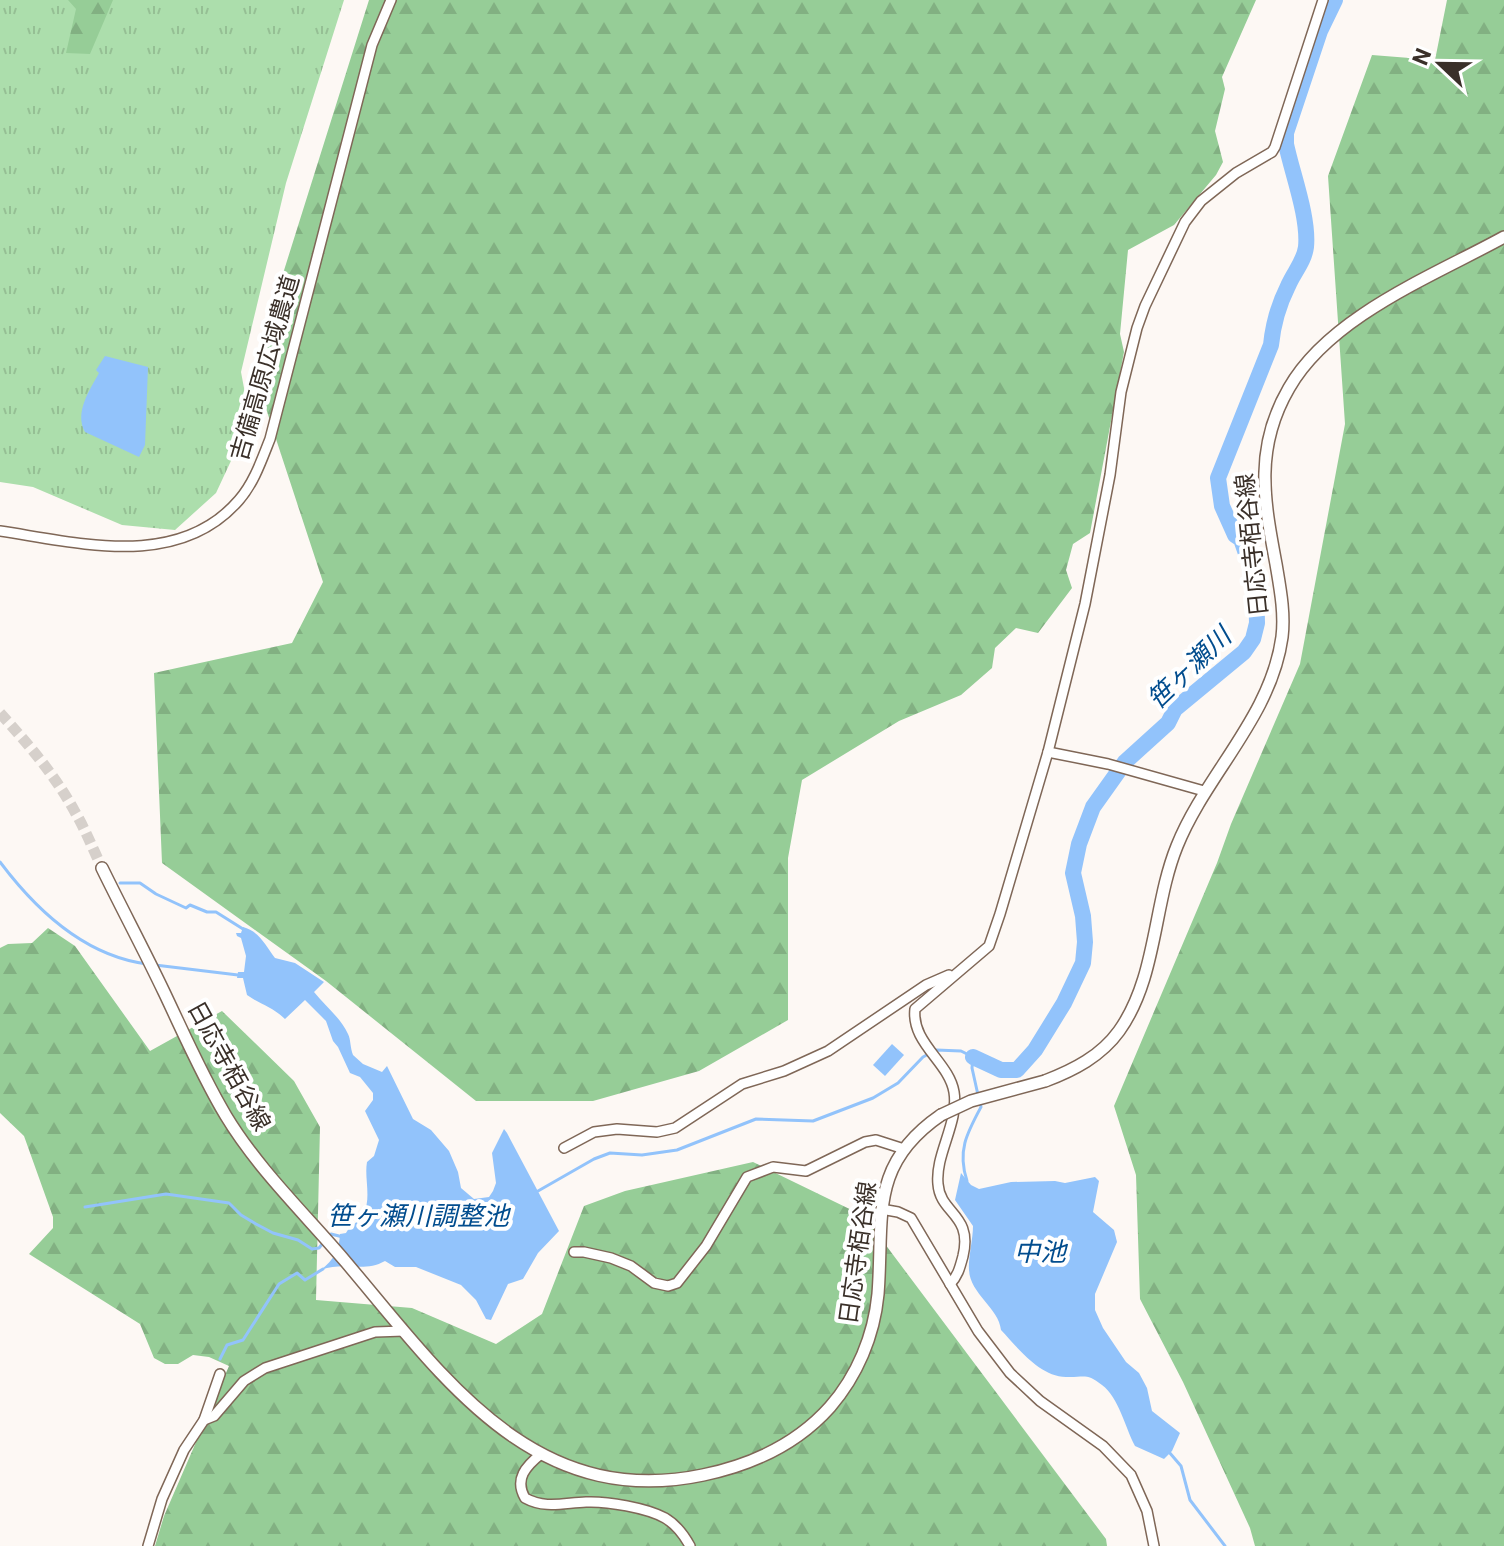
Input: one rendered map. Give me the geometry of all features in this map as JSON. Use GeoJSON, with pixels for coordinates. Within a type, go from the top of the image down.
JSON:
{"type":"FeatureCollection","features":[{"type":"Feature","properties":{"kind":"main road","name":"日応寺栢谷線"},"geometry":{"type":"LineString","coordinates":[[102,868],[227,1118],[257,1159],[404,1331],[475,1408],[500,1429],[541,1454],[601,1475],[669,1480],[744,1465],[795,1438],[829,1408],[844,1389],[865,1349],[877,1296],[881,1209],[890,1175],[904,1149],[941,1115],[979,1098],[1045,1081],[1092,1058],[1118,1033],[1127,1019],[1143,977],[1175,851],[1204,791],[1254,717],[1275,668],[1282,635],[1282,606],[1263,478],[1267,447],[1284,397],[1300,370],[1335,333],[1362,314],[1504,237]]}},
{"type":"Feature","properties":{"kind":"street","name":"吉備高原広域農道"},"geometry":{"type":"LineString","coordinates":[[0,531],[90,545],[141,547],[167,544],[211,525],[241,498],[256,473],[270,439],[372,45],[391,0]]}},
{"type":"Feature","properties":{"kind":"street"},"geometry":{"type":"LineString","coordinates":[[950,1284],[957,1276],[966,1236],[963,1226],[938,1188],[937,1180],[955,1094],[917,1029],[915,1009],[989,946],[1048,752],[1085,604],[1110,475],[1121,392],[1137,328],[1185,222],[1218,186],[1272,152],[1275,147],[1323,0]]}},
{"type":"Feature","properties":{"kind":"street"},"geometry":{"type":"LineString","coordinates":[[1048,752],[1108,764],[1204,791]]}},
{"type":"Feature","properties":{"kind":"street"},"geometry":{"type":"LineString","coordinates":[[564,1148],[594,1132],[617,1129],[657,1132],[675,1128],[742,1084],[784,1071],[828,1051],[926,985],[960,971]]}},
{"type":"Feature","properties":{"kind":"street"},"geometry":{"type":"LineString","coordinates":[[574,1252],[611,1258],[631,1266],[654,1283],[668,1286],[677,1283],[706,1246],[747,1177],[773,1167],[806,1171],[865,1142],[876,1140],[904,1149]]}},
{"type":"Feature","properties":{"kind":"street"},"geometry":{"type":"LineString","coordinates":[[881,1209],[911,1218],[984,1341],[1010,1373],[1040,1401],[1103,1446],[1131,1475],[1147,1511],[1154,1546]]}},
{"type":"Feature","properties":{"kind":"street"},"geometry":{"type":"LineString","coordinates":[[204,1420],[214,1416],[244,1381],[265,1368],[375,1332],[404,1331]]}},
{"type":"Feature","properties":{"kind":"street"},"geometry":{"type":"LineString","coordinates":[[148,1546],[162,1499],[184,1450],[204,1420],[220,1374]]}},
{"type":"Feature","properties":{"kind":"street"},"geometry":{"type":"LineString","coordinates":[[541,1454],[531,1462],[520,1479],[520,1490],[525,1498],[546,1506],[596,1502],[649,1512],[676,1526],[690,1546]]}},
{"type":"Feature","properties":{"kind":"green space"},"geometry":{"type":"Polygon","coordinates":[[[0,0],[344,0],[286,183],[241,372],[250,420],[216,493],[175,530],[122,525],[33,487],[0,482],[0,0]]]}},
{"type":"Feature","properties":{"kind":"green space"},"geometry":{"type":"Polygon","coordinates":[[[68,0],[113,0],[90,54],[66,53],[76,9],[68,0]]]}},
{"type":"Feature","properties":{"kind":"green space"},"geometry":{"type":"Polygon","coordinates":[[[369,0],[1256,0],[1222,77],[1225,89],[1215,131],[1223,162],[1216,175],[1174,225],[1128,250],[1120,334],[1124,352],[1090,533],[1073,544],[1066,570],[1072,588],[1038,633],[1016,628],[995,648],[992,668],[961,695],[899,721],[802,780],[788,858],[788,1020],[699,1071],[593,1101],[476,1101],[326,981],[162,863],[154,673],[292,643],[323,582],[253,369],[369,0]]]}},
{"type":"Feature","properties":{"kind":"green space"},"geometry":{"type":"Polygon","coordinates":[[[1447,0],[1504,0],[1504,1546],[1255,1546],[1250,1528],[1183,1382],[1140,1299],[1136,1175],[1114,1106],[1300,664],[1345,424],[1328,176],[1372,55],[1435,60],[1447,0]]]}},
{"type":"Feature","properties":{"kind":"green space"},"geometry":{"type":"Polygon","coordinates":[[[48,928],[75,946],[150,1051],[222,1011],[294,1081],[320,1127],[316,1300],[412,1308],[496,1344],[542,1314],[584,1206],[625,1191],[753,1162],[864,1216],[1106,1539],[1107,1546],[155,1546],[164,1516],[229,1366],[209,1357],[193,1355],[178,1364],[165,1364],[154,1358],[140,1324],[29,1254],[53,1228],[53,1217],[24,1136],[0,1113],[0,948],[8,944],[32,943],[48,928]]]}},
{"type":"Feature","properties":{"kind":"water"},"geometry":{"type":"Polygon","coordinates":[[[105,356],[148,367],[145,445],[139,457],[85,432],[82,424],[84,401],[105,356]]]}},
{"type":"Feature","properties":{"kind":"water","name":"笹ヶ瀬川調整池"},"geometry":{"type":"Polygon","coordinates":[[[243,927],[258,935],[275,958],[295,963],[324,982],[314,992],[345,1028],[353,1055],[363,1064],[382,1072],[387,1066],[413,1119],[431,1130],[449,1151],[461,1188],[474,1199],[489,1197],[493,1191],[496,1183],[492,1153],[504,1129],[507,1133],[559,1231],[538,1253],[523,1279],[508,1284],[491,1320],[486,1319],[476,1300],[461,1285],[416,1267],[395,1267],[385,1261],[370,1266],[338,1266],[321,1270],[335,1254],[340,1234],[346,1233],[366,1209],[367,1162],[374,1156],[379,1140],[365,1111],[373,1100],[373,1093],[360,1077],[350,1073],[326,1021],[305,1000],[285,1019],[247,995],[243,978],[237,978],[238,972],[244,972],[246,956],[241,938],[236,933],[241,933],[243,927]]]}},
{"type":"Feature","properties":{"kind":"water"},"geometry":{"type":"Polygon","coordinates":[[[892,1044],[904,1055],[885,1076],[873,1065],[892,1044]]]}},
{"type":"Feature","properties":{"kind":"water","name":"中池"},"geometry":{"type":"Polygon","coordinates":[[[961,1173],[979,1189],[1011,1182],[1065,1183],[1095,1177],[1099,1181],[1093,1212],[1114,1230],[1117,1242],[1095,1294],[1095,1310],[1126,1362],[1139,1373],[1147,1388],[1152,1411],[1180,1433],[1172,1451],[1164,1459],[1135,1446],[1117,1405],[1097,1381],[1047,1372],[1030,1360],[1001,1330],[995,1315],[971,1279],[969,1265],[973,1226],[955,1200],[961,1173]]]}},
{"type":"Feature","properties":{"kind":"waterway","name":"笹ヶ瀬川"},"geometry":{"type":"LineString","coordinates":[[973,1057],[1001,1070],[1017,1070],[1035,1050],[1064,1003],[1083,963],[1083,916],[1073,873],[1079,844],[1093,807],[1125,762],[1168,723],[1175,709],[1244,652],[1253,639],[1257,623],[1256,582],[1241,539],[1235,535],[1222,506],[1218,478],[1271,345],[1282,300],[1305,252],[1305,222],[1286,133],[1320,31],[1335,0]]}},
{"type":"Feature","properties":{"kind":"waterway"},"geometry":{"type":"LineString","coordinates":[[0,862],[29,897],[63,928],[103,951],[147,964]]}},
{"type":"Feature","properties":{"kind":"waterway"},"geometry":{"type":"LineString","coordinates":[[120,883],[140,883],[186,908],[190,905],[216,912],[243,929]]}},
{"type":"Feature","properties":{"kind":"waterway"},"geometry":{"type":"LineString","coordinates":[[155,965],[238,975]]}},
{"type":"Feature","properties":{"kind":"waterway"},"geometry":{"type":"LineString","coordinates":[[538,1191],[610,1153],[642,1155],[677,1150],[756,1119],[813,1121],[873,1098],[898,1083],[923,1057],[936,1050],[961,1051],[973,1057],[972,1068],[978,1095]]}},
{"type":"Feature","properties":{"kind":"waterway"},"geometry":{"type":"LineString","coordinates":[[967,1181],[963,1151],[981,1107],[980,1102]]}},
{"type":"Feature","properties":{"kind":"waterway"},"geometry":{"type":"LineString","coordinates":[[85,1207],[166,1194],[229,1203],[241,1215],[273,1233],[298,1240],[312,1249],[319,1248],[323,1243]]}},
{"type":"Feature","properties":{"kind":"waterway"},"geometry":{"type":"LineString","coordinates":[[328,1237],[331,1234],[343,1237]]}},
{"type":"Feature","properties":{"kind":"waterway"},"geometry":{"type":"LineString","coordinates":[[220,1359],[227,1345],[243,1340],[279,1284],[297,1273],[305,1280],[323,1269]]}},
{"type":"Feature","properties":{"kind":"waterway"},"geometry":{"type":"LineString","coordinates":[[1169,1452],[1181,1466],[1190,1500],[1225,1546]]}},
{"type":"Feature","properties":{"kind":"tunnel"},"geometry":{"type":"LineString","coordinates":[[0,713],[59,785],[102,868]]}}]}
